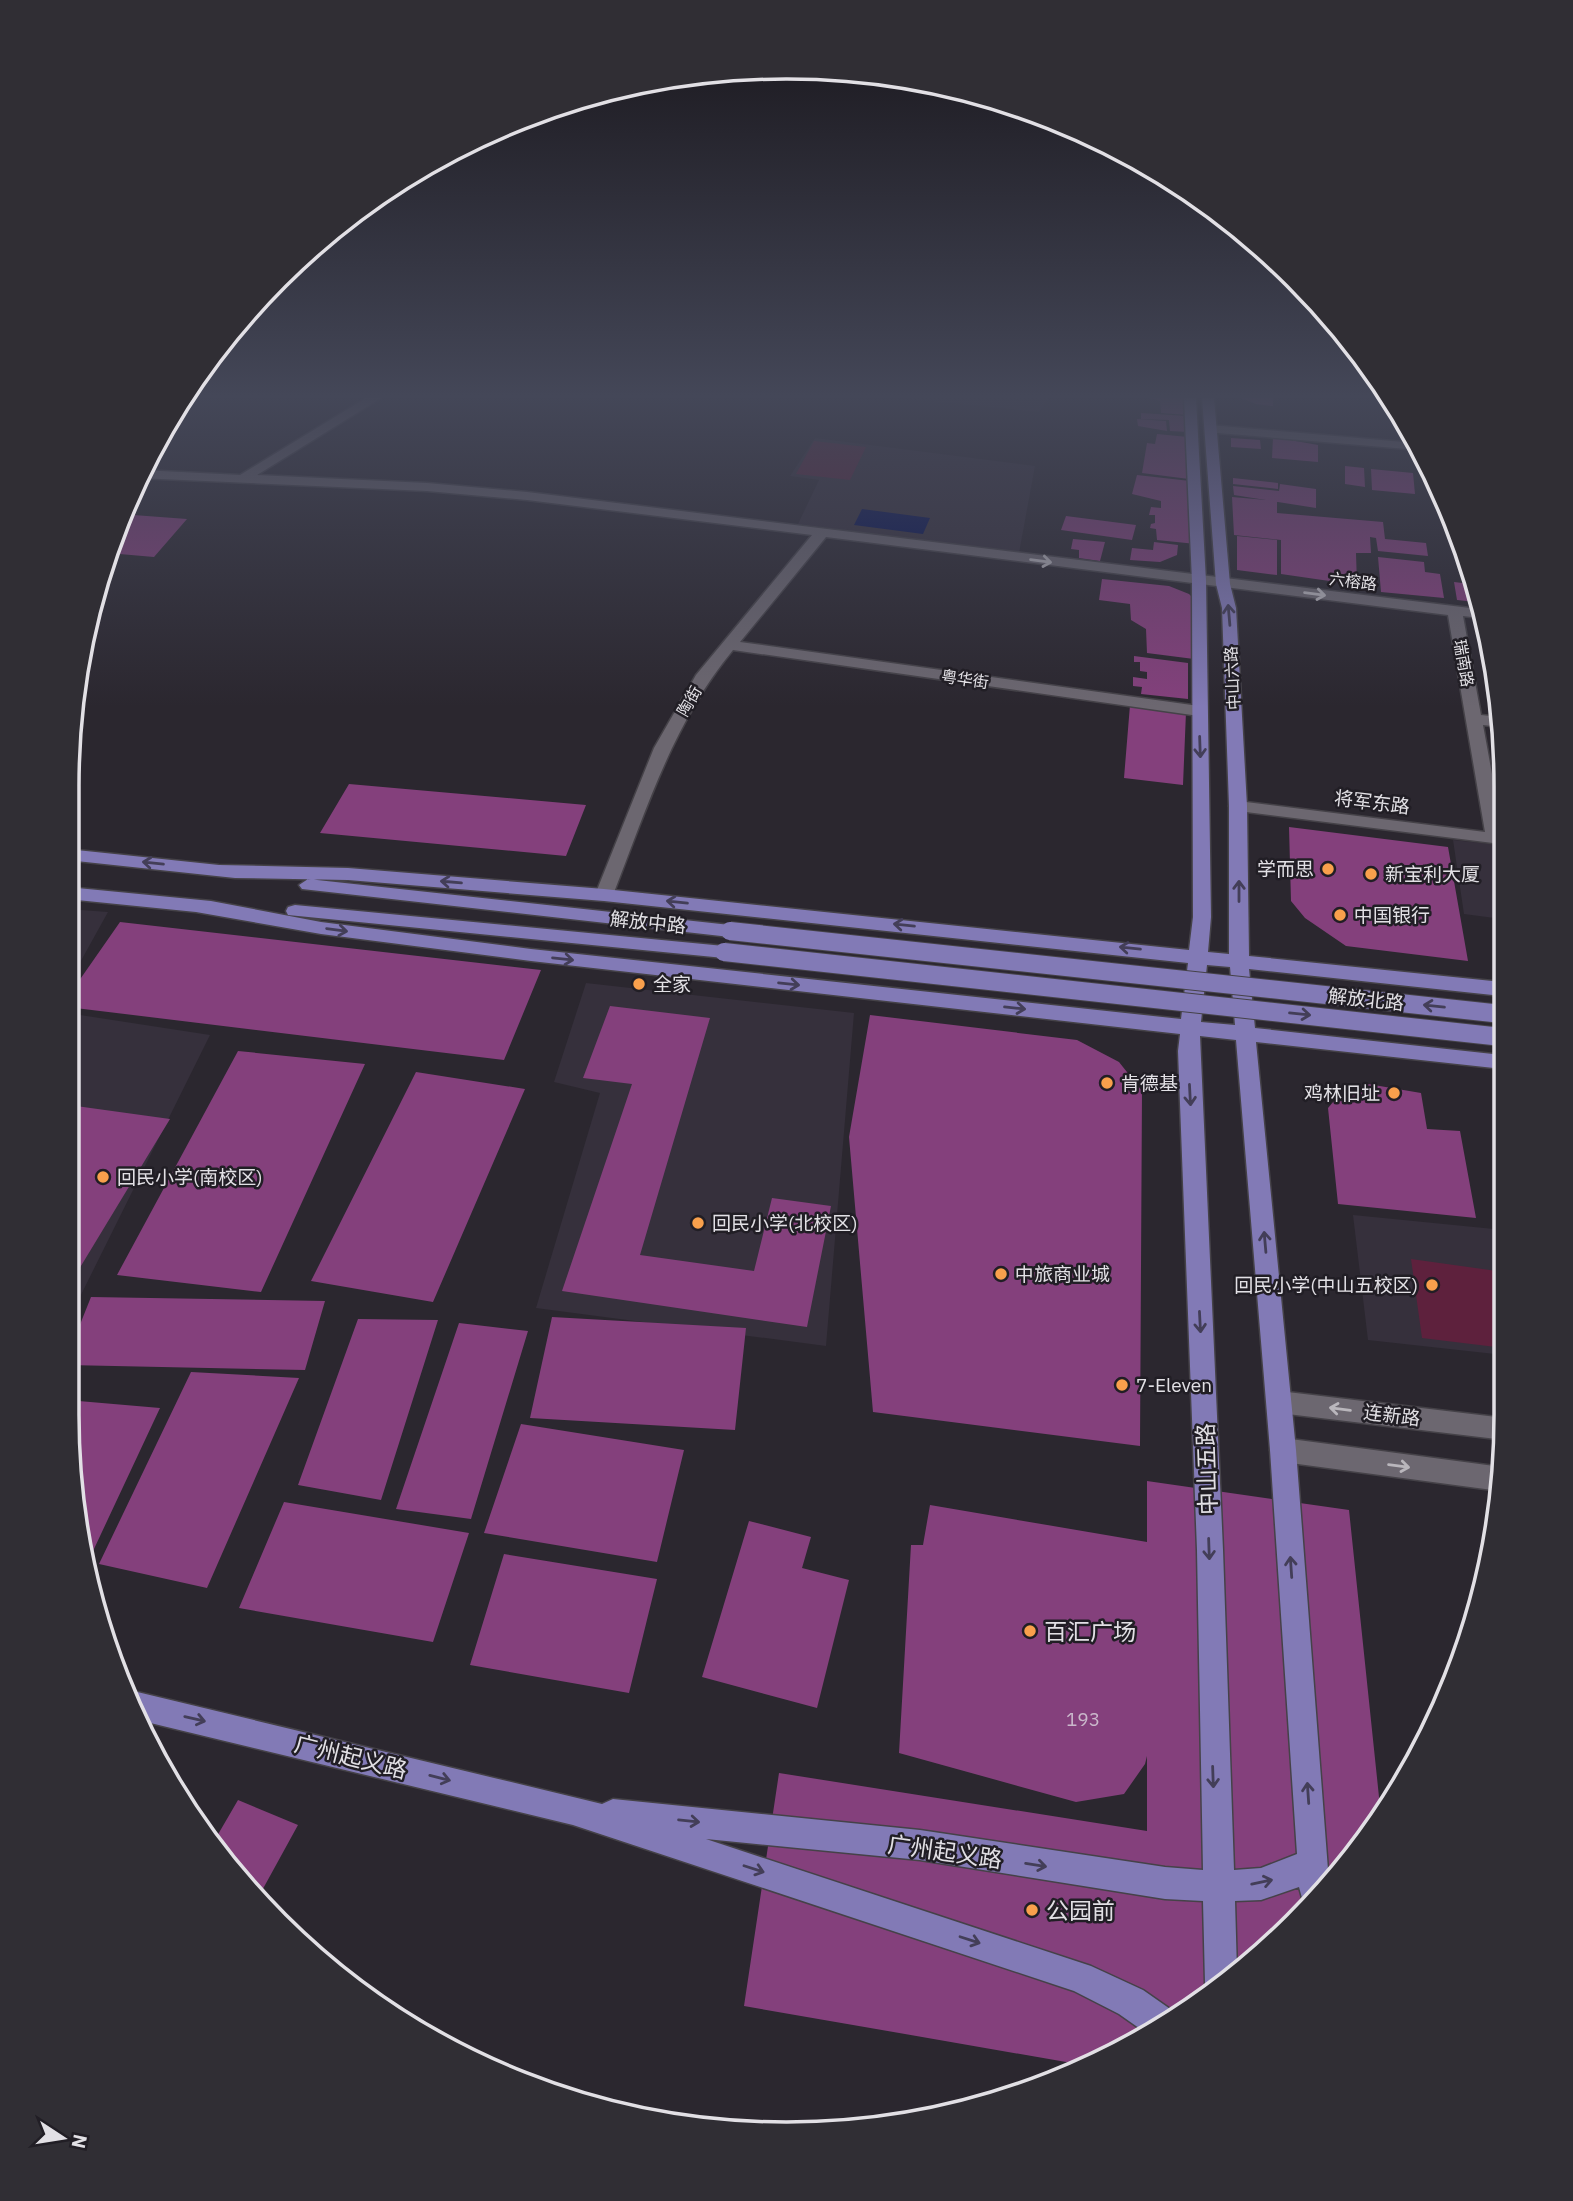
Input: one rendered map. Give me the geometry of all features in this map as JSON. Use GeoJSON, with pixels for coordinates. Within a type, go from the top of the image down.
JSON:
{"type":"FeatureCollection","features":[{"type":"Feature","properties":{"kind":"main road","name":"中山六路"},"geometry":{"type":"LineString","coordinates":[[1195,501],[1199,581],[1202,917],[1198,955]]}},
{"type":"Feature","properties":{"kind":"main road","name":"中山六路"},"geometry":{"type":"LineString","coordinates":[[1216,501],[1223,583],[1229,608],[1238,806],[1239,960]]}},
{"type":"Feature","properties":{"kind":"main road","name":"解放中路"},"geometry":{"type":"LineString","coordinates":[[79,855],[220,870],[386,895],[1230,984]]}},
{"type":"Feature","properties":{"kind":"main road"},"geometry":{"type":"LineString","coordinates":[[220,870],[348,874],[604,895],[1198,955],[1494,988]]}},
{"type":"Feature","properties":{"kind":"main road","name":"解放中路"},"geometry":{"type":"LineString","coordinates":[[79,894],[198,906],[418,921],[1232,1007]]}},
{"type":"Feature","properties":{"kind":"main road"},"geometry":{"type":"LineString","coordinates":[[198,906],[332,929],[531,955],[1494,1061]]}},
{"type":"Feature","properties":{"kind":"main road","name":"中山五路"},"geometry":{"type":"LineString","coordinates":[[1198,955],[1189,1027],[1210,1550],[1221,1973]]}},
{"type":"Feature","properties":{"kind":"main road"},"geometry":{"type":"LineString","coordinates":[[1239,960],[1283,1450],[1314,1886]]}},
{"type":"Feature","properties":{"kind":"main road","name":"解放北路"},"geometry":{"type":"LineString","coordinates":[[1230,984],[1494,1013]]}},
{"type":"Feature","properties":{"kind":"main road","name":"解放北路"},"geometry":{"type":"LineString","coordinates":[[1232,1007],[1494,1036]]}},
{"type":"Feature","properties":{"kind":"main road","name":"广州起义路"},"geometry":{"type":"LineString","coordinates":[[143,1707],[573,1810],[1080,1977],[1131,2002],[1154,2018]]}},
{"type":"Feature","properties":{"kind":"main road","name":"广州起义路"},"geometry":{"type":"LineString","coordinates":[[573,1810],[920,1845],[1102,1875],[1217,1886],[1261,1884],[1292,1874],[1313,1861]]}},
{"type":"Feature","properties":{"kind":"street","name":"六榕路"},"geometry":{"type":"LineString","coordinates":[[563,501],[1472,613]]}},
{"type":"Feature","properties":{"kind":"street","name":"陶街"},"geometry":{"type":"LineString","coordinates":[[604,895],[663,748],[704,675],[821,534]]}},
{"type":"Feature","properties":{"kind":"street","name":"瑞南路"},"geometry":{"type":"LineString","coordinates":[[1455,611],[1494,819]]}},
{"type":"Feature","properties":{"kind":"street","name":"粤华街"},"geometry":{"type":"LineString","coordinates":[[731,645],[1199,711]]}},
{"type":"Feature","properties":{"kind":"street"},"geometry":{"type":"LineString","coordinates":[[1474,719],[1491,721]]}},
{"type":"Feature","properties":{"kind":"street","name":"将军东路"},"geometry":{"type":"LineString","coordinates":[[1238,806],[1494,838]]}},
{"type":"Feature","properties":{"kind":"street","name":"连新路"},"geometry":{"type":"LineString","coordinates":[[1279,1402],[1494,1428]]}},
{"type":"Feature","properties":{"kind":"street"},"geometry":{"type":"LineString","coordinates":[[1283,1450],[1491,1478]]}},
{"type":"Feature","properties":{"kind":"shaded area"},"geometry":{"type":"Polygon","coordinates":[[[809,501],[1029,501],[1019,553],[798,524],[809,501]]]}},
{"type":"Feature","properties":{"kind":"shaded area"},"geometry":{"type":"Polygon","coordinates":[[[862,509],[930,518],[923,534],[854,525],[862,509]]]}},
{"type":"Feature","properties":{"kind":"shaded area"},"geometry":{"type":"Polygon","coordinates":[[[1453,840],[1494,844],[1494,918],[1464,914],[1453,840]]]}},
{"type":"Feature","properties":{"kind":"shaded area"},"geometry":{"type":"Polygon","coordinates":[[[79,910],[108,912],[79,964],[79,910]]]}},
{"type":"Feature","properties":{"kind":"shaded area","name":"回民小学(北校区)"},"geometry":{"type":"Polygon","coordinates":[[[586,983],[854,1013],[826,1346],[536,1308],[600,1093],[554,1082],[586,983]]]}},
{"type":"Feature","properties":{"kind":"shaded area","name":"回民小学(南校区)"},"geometry":{"type":"Polygon","coordinates":[[[79,1015],[210,1035],[79,1299],[79,1015]]]}},
{"type":"Feature","properties":{"kind":"shaded area","name":"回民小学(中山五校区)"},"geometry":{"type":"Polygon","coordinates":[[[1353,1215],[1494,1229],[1494,1354],[1368,1340],[1353,1215]]]}},
{"type":"Feature","properties":{"kind":"shaded area"},"geometry":{"type":"Polygon","coordinates":[[[1411,1259],[1494,1271],[1494,1347],[1422,1338],[1411,1259]]]}},
{"type":"Feature","properties":{"kind":"building"},"geometry":{"type":"Polygon","coordinates":[[[1161,501],[1192,501],[1196,544],[1157,540],[1156,529],[1150,528],[1151,524],[1155,523],[1155,515],[1149,515],[1151,507],[1161,508],[1161,501]]]}},
{"type":"Feature","properties":{"kind":"building"},"geometry":{"type":"Polygon","coordinates":[[[1232,501],[1277,501],[1277,513],[1383,522],[1385,539],[1426,543],[1428,556],[1378,551],[1376,538],[1370,537],[1371,553],[1356,553],[1357,585],[1281,574],[1281,540],[1234,535],[1232,501]]]}},
{"type":"Feature","properties":{"kind":"building"},"geometry":{"type":"Polygon","coordinates":[[[1270,501],[1316,501],[1316,508],[1270,501]]]}},
{"type":"Feature","properties":{"kind":"building"},"geometry":{"type":"Polygon","coordinates":[[[133,515],[187,519],[154,557],[118,554],[133,515]]]}},
{"type":"Feature","properties":{"kind":"building"},"geometry":{"type":"Polygon","coordinates":[[[1066,516],[1136,525],[1132,540],[1061,530],[1066,516]]]}},
{"type":"Feature","properties":{"kind":"building"},"geometry":{"type":"Polygon","coordinates":[[[1237,536],[1277,540],[1277,575],[1237,570],[1237,536]]]}},
{"type":"Feature","properties":{"kind":"building"},"geometry":{"type":"Polygon","coordinates":[[[1073,539],[1105,542],[1100,561],[1079,558],[1079,550],[1071,549],[1073,539]]]}},
{"type":"Feature","properties":{"kind":"building"},"geometry":{"type":"Polygon","coordinates":[[[1154,542],[1178,545],[1177,555],[1160,562],[1130,560],[1132,548],[1153,550],[1154,542]]]}},
{"type":"Feature","properties":{"kind":"building"},"geometry":{"type":"Polygon","coordinates":[[[1378,557],[1424,562],[1425,572],[1440,574],[1444,598],[1381,592],[1378,557]]]}},
{"type":"Feature","properties":{"kind":"building"},"geometry":{"type":"Polygon","coordinates":[[[1102,579],[1169,586],[1189,594],[1193,598],[1194,659],[1147,653],[1146,629],[1131,620],[1130,604],[1099,600],[1102,579]]]}},
{"type":"Feature","properties":{"kind":"building"},"geometry":{"type":"Polygon","coordinates":[[[1454,582],[1464,583],[1470,601],[1457,600],[1454,582]]]}},
{"type":"Feature","properties":{"kind":"building"},"geometry":{"type":"Polygon","coordinates":[[[1475,627],[1481,648],[1486,680],[1475,627]]]}},
{"type":"Feature","properties":{"kind":"building"},"geometry":{"type":"Polygon","coordinates":[[[1134,656],[1188,663],[1188,699],[1141,694],[1142,687],[1133,686],[1133,677],[1147,679],[1147,672],[1140,671],[1140,662],[1134,662],[1134,656]]]}},
{"type":"Feature","properties":{"kind":"building"},"geometry":{"type":"Polygon","coordinates":[[[1130,705],[1186,712],[1183,785],[1124,778],[1130,705]]]}},
{"type":"Feature","properties":{"kind":"building"},"geometry":{"type":"Polygon","coordinates":[[[349,784],[586,805],[566,856],[320,833],[349,784]]]}},
{"type":"Feature","properties":{"kind":"building","name":"新宝利大厦"},"geometry":{"type":"Polygon","coordinates":[[[1289,827],[1448,847],[1468,961],[1346,946],[1305,918],[1291,901],[1289,827]]]}},
{"type":"Feature","properties":{"kind":"building"},"geometry":{"type":"Polygon","coordinates":[[[120,922],[541,970],[504,1060],[79,1008],[79,981],[120,922]]]}},
{"type":"Feature","properties":{"kind":"building"},"geometry":{"type":"Polygon","coordinates":[[[610,1006],[710,1018],[640,1255],[754,1271],[772,1198],[831,1206],[807,1327],[562,1291],[632,1084],[583,1078],[610,1006]]]}},
{"type":"Feature","properties":{"kind":"building","name":"中旅商业城"},"geometry":{"type":"Polygon","coordinates":[[[870,1015],[1077,1040],[1119,1062],[1142,1091],[1140,1446],[873,1412],[849,1137],[870,1015]]]}},
{"type":"Feature","properties":{"kind":"building"},"geometry":{"type":"Polygon","coordinates":[[[238,1051],[365,1064],[261,1292],[117,1275],[238,1051]]]}},
{"type":"Feature","properties":{"kind":"building"},"geometry":{"type":"Polygon","coordinates":[[[416,1072],[525,1089],[433,1302],[311,1281],[416,1072]]]}},
{"type":"Feature","properties":{"kind":"building"},"geometry":{"type":"Polygon","coordinates":[[[1368,1084],[1421,1093],[1427,1129],[1460,1131],[1476,1218],[1338,1204],[1328,1108],[1340,1094],[1368,1084]]]}},
{"type":"Feature","properties":{"kind":"building"},"geometry":{"type":"Polygon","coordinates":[[[79,1106],[170,1119],[79,1269],[79,1106]]]}},
{"type":"Feature","properties":{"kind":"building"},"geometry":{"type":"Polygon","coordinates":[[[91,1297],[325,1301],[305,1370],[79,1365],[79,1327],[91,1297]]]}},
{"type":"Feature","properties":{"kind":"building"},"geometry":{"type":"Polygon","coordinates":[[[552,1317],[746,1328],[735,1430],[530,1418],[552,1317]]]}},
{"type":"Feature","properties":{"kind":"building"},"geometry":{"type":"Polygon","coordinates":[[[358,1319],[438,1320],[381,1500],[298,1485],[358,1319]]]}},
{"type":"Feature","properties":{"kind":"building"},"geometry":{"type":"Polygon","coordinates":[[[459,1323],[528,1331],[471,1519],[396,1509],[459,1323]]]}},
{"type":"Feature","properties":{"kind":"building"},"geometry":{"type":"Polygon","coordinates":[[[191,1372],[299,1378],[207,1588],[99,1564],[191,1372]]]}},
{"type":"Feature","properties":{"kind":"building"},"geometry":{"type":"Polygon","coordinates":[[[79,1401],[160,1408],[92,1553],[80,1461],[79,1401]]]}},
{"type":"Feature","properties":{"kind":"building"},"geometry":{"type":"Polygon","coordinates":[[[521,1424],[684,1450],[657,1562],[484,1533],[521,1424]]]}},
{"type":"Feature","properties":{"kind":"building"},"geometry":{"type":"Polygon","coordinates":[[[1147,1481],[1349,1510],[1379,1801],[1319,1881],[1253,1947],[1180,2003],[1100,2049],[1069,2063],[744,2006],[779,1773],[1147,1831],[1147,1756],[1145,1764],[1124,1794],[1076,1802],[899,1753],[911,1545],[923,1545],[930,1505],[1147,1542],[1147,1481]]]}},
{"type":"Feature","properties":{"kind":"building"},"geometry":{"type":"Polygon","coordinates":[[[284,1502],[469,1533],[433,1642],[239,1608],[284,1502]]]}},
{"type":"Feature","properties":{"kind":"building"},"geometry":{"type":"Polygon","coordinates":[[[749,1521],[811,1537],[802,1568],[849,1580],[817,1708],[702,1677],[749,1521]]]}},
{"type":"Feature","properties":{"kind":"building"},"geometry":{"type":"Polygon","coordinates":[[[504,1554],[657,1579],[629,1693],[470,1665],[504,1554]]]}},
{"type":"Feature","properties":{"kind":"building"},"geometry":{"type":"Polygon","coordinates":[[[238,1800],[298,1825],[262,1890],[218,1835],[238,1800]]]}},
{"type":"Feature","properties":{"kind":"place","name":"学而思"},"geometry":{"type":"Point","coordinates":[1328,869]}},
{"type":"Feature","properties":{"kind":"place","name":"新宝利大厦"},"geometry":{"type":"Point","coordinates":[1371,874]}},
{"type":"Feature","properties":{"kind":"place","name":"中国银行"},"geometry":{"type":"Point","coordinates":[1340,915]}},
{"type":"Feature","properties":{"kind":"place","name":"全家"},"geometry":{"type":"Point","coordinates":[639,984]}},
{"type":"Feature","properties":{"kind":"place","name":"肯德基"},"geometry":{"type":"Point","coordinates":[1107,1083]}},
{"type":"Feature","properties":{"kind":"place","name":"鸡林旧址"},"geometry":{"type":"Point","coordinates":[1394,1093]}},
{"type":"Feature","properties":{"kind":"place","name":"回民小学(南校区)"},"geometry":{"type":"Point","coordinates":[103,1177]}},
{"type":"Feature","properties":{"kind":"place","name":"回民小学(北校区)"},"geometry":{"type":"Point","coordinates":[698,1223]}},
{"type":"Feature","properties":{"kind":"place","name":"中旅商业城"},"geometry":{"type":"Point","coordinates":[1001,1274]}},
{"type":"Feature","properties":{"kind":"place","name":"回民小学(中山五校区)"},"geometry":{"type":"Point","coordinates":[1432,1285]}},
{"type":"Feature","properties":{"kind":"place","name":"7-Eleven"},"geometry":{"type":"Point","coordinates":[1122,1385]}},
{"type":"Feature","properties":{"kind":"place","name":"百汇广场"},"geometry":{"type":"Point","coordinates":[1030,1631]}},
{"type":"Feature","properties":{"kind":"place","name":"公园前"},"geometry":{"type":"Point","coordinates":[1032,1910]}}]}
